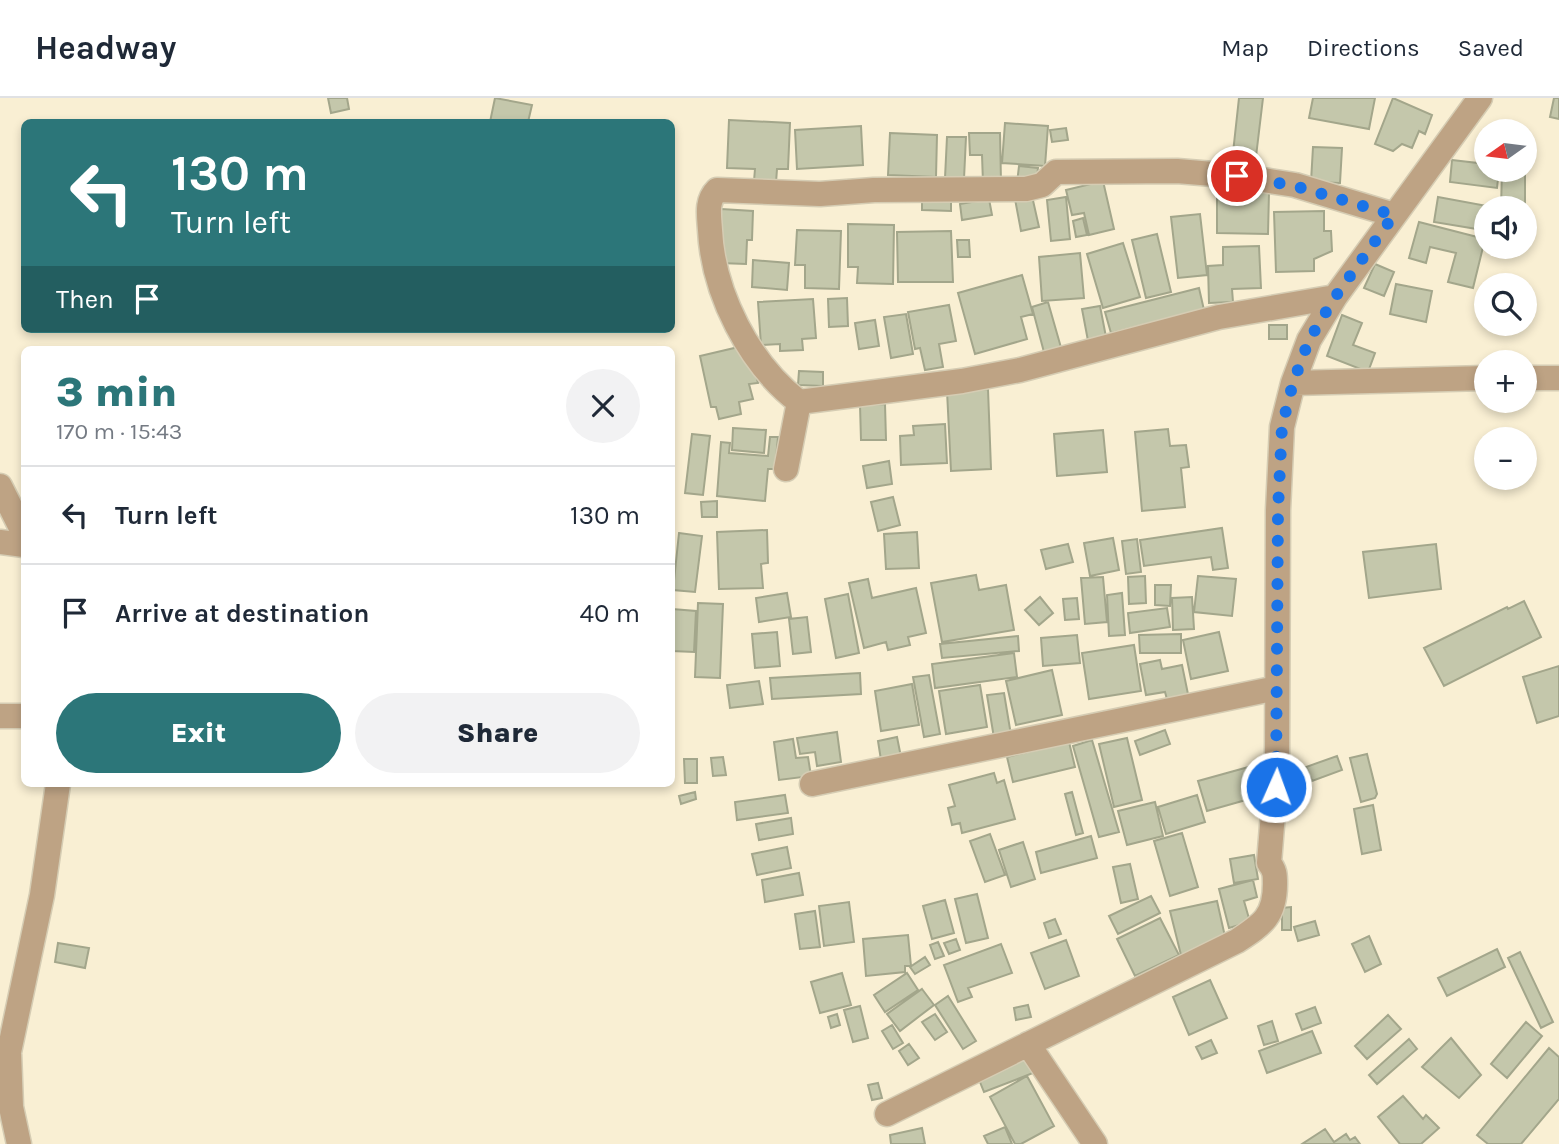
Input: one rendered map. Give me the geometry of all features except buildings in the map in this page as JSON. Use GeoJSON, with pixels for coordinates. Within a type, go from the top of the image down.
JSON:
{"type":"FeatureCollection","features":[{"type":"Feature","properties":{"kind":"street"},"geometry":{"type":"LineString","coordinates":[[887,1114],[1237,941],[1258,927],[1271,913],[1275,890],[1275,870],[1269,863],[1277,763],[1278,510],[1282,426],[1293,383],[1309,340],[1335,297],[1480,98]]}},
{"type":"Feature","properties":{"kind":"street"},"geometry":{"type":"LineString","coordinates":[[1335,297],[1219,317],[1080,356],[997,374],[860,396],[799,402],[786,392],[754,352],[725,298],[711,242],[709,204],[717,190],[820,194],[874,190],[1026,189],[1042,185],[1056,172],[1177,171],[1295,186],[1394,215]]}},
{"type":"Feature","properties":{"kind":"street"},"geometry":{"type":"LineString","coordinates":[[1293,383],[1474,378]]}},
{"type":"Feature","properties":{"kind":"street"},"geometry":{"type":"LineString","coordinates":[[1537,378],[1559,378]]}},
{"type":"Feature","properties":{"kind":"street"},"geometry":{"type":"LineString","coordinates":[[786,469],[799,402]]}},
{"type":"Feature","properties":{"kind":"street"},"geometry":{"type":"LineString","coordinates":[[0,486],[21,528]]}},
{"type":"Feature","properties":{"kind":"street"},"geometry":{"type":"LineString","coordinates":[[0,542],[21,545]]}},
{"type":"Feature","properties":{"kind":"street"},"geometry":{"type":"LineString","coordinates":[[812,785],[1277,688]]}},
{"type":"Feature","properties":{"kind":"street"},"geometry":{"type":"LineString","coordinates":[[0,716],[21,716]]}},
{"type":"Feature","properties":{"kind":"street"},"geometry":{"type":"LineString","coordinates":[[19,1144],[10,1107],[9,1052],[42,895],[58,787]]}},
{"type":"Feature","properties":{"kind":"street"},"geometry":{"type":"LineString","coordinates":[[1028,1044],[1095,1144]]}},
{"type":"Feature","properties":{"kind":"route"},"geometry":{"type":"LineString","coordinates":[[1237,176],[1295,186],[1394,215],[1335,297],[1309,340],[1293,383],[1282,426],[1278,510],[1276,787]]}}]}
